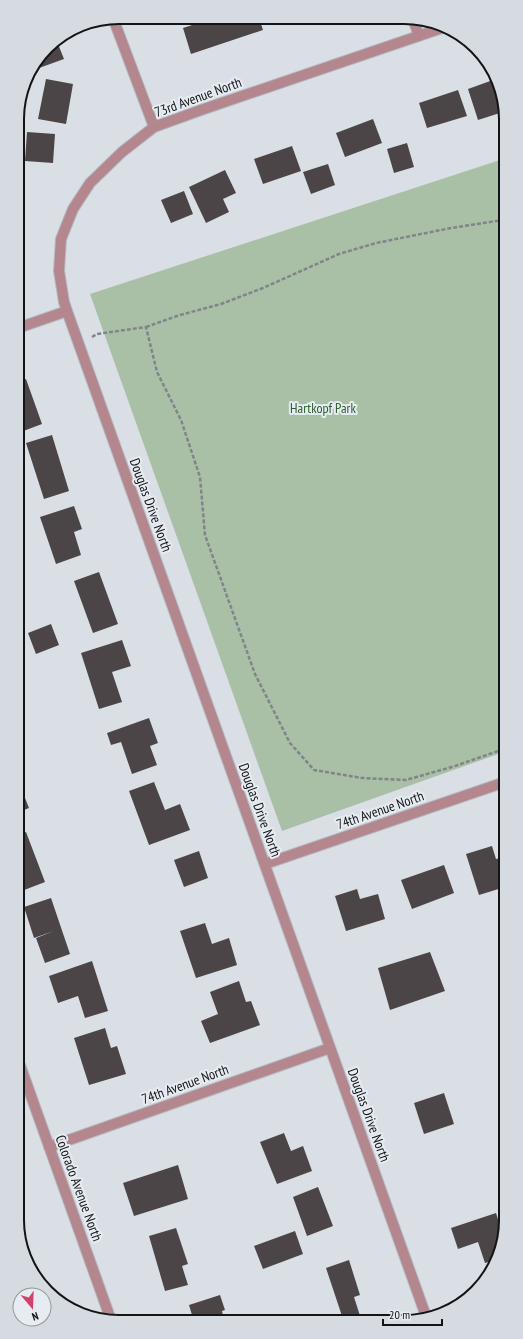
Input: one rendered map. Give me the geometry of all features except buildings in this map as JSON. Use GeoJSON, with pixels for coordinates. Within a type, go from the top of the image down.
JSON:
{"type":"FeatureCollection","features":[{"type":"Feature","properties":{"kind":"street"},"geometry":{"type":"LineString","coordinates":[[115,24],[154,128]]}},
{"type":"Feature","properties":{"kind":"street"},"geometry":{"type":"LineString","coordinates":[[415,25],[419,36]]}},
{"type":"Feature","properties":{"kind":"street","name":"73rd Avenue North"},"geometry":{"type":"LineString","coordinates":[[67,311],[58,271],[61,239],[73,209],[90,184],[116,157],[154,128],[208,107],[437,30]]}},
{"type":"Feature","properties":{"kind":"street"},"geometry":{"type":"LineString","coordinates":[[24,326],[67,311]]}},
{"type":"Feature","properties":{"kind":"street","name":"Douglas Drive North"},"geometry":{"type":"LineString","coordinates":[[67,311],[425,1313]]}},
{"type":"Feature","properties":{"kind":"street","name":"74th Avenue North"},"geometry":{"type":"LineString","coordinates":[[265,864],[499,784]]}},
{"type":"Feature","properties":{"kind":"street","name":"74th Avenue North"},"geometry":{"type":"LineString","coordinates":[[49,1147],[330,1048]]}},
{"type":"Feature","properties":{"kind":"street","name":"Colorado Avenue North"},"geometry":{"type":"LineString","coordinates":[[24,1076],[109,1314]]}},
{"type":"Feature","properties":{"kind":"path"},"geometry":{"type":"LineString","coordinates":[[78,343],[97,334],[146,327],[180,315],[221,304],[249,294],[339,254],[376,243],[451,228],[499,221]]}},
{"type":"Feature","properties":{"kind":"path"},"geometry":{"type":"LineString","coordinates":[[146,327],[157,372],[181,420],[200,477],[205,535],[254,674],[290,743],[314,770],[362,778],[406,780],[455,766],[499,751]]}},
{"type":"Feature","properties":{"kind":"green space","name":"Hartkopf Park"},"geometry":{"type":"Polygon","coordinates":[[[499,160],[499,754],[282,831],[90,294],[499,160]]]}}]}
